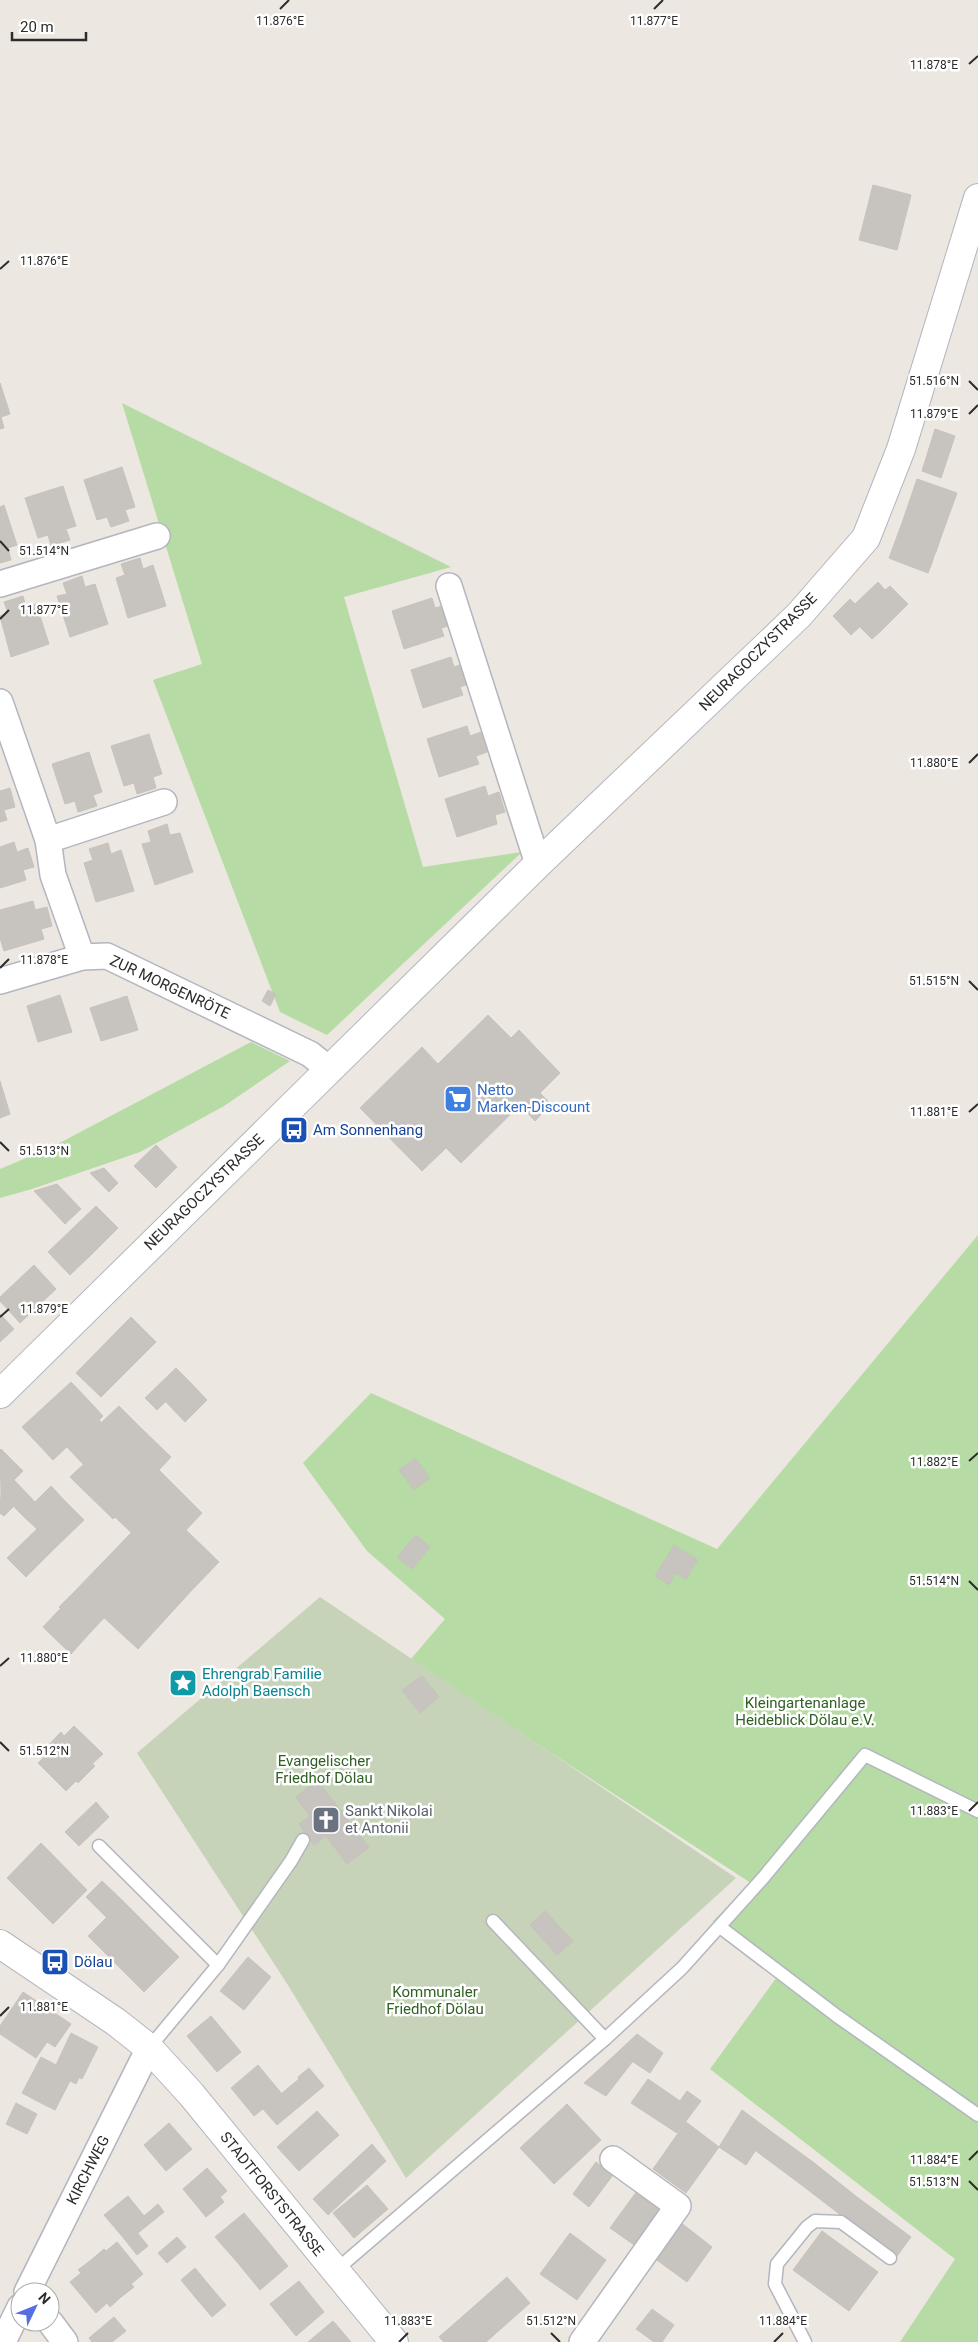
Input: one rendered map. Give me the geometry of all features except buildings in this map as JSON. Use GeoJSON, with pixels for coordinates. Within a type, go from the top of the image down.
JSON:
{"type":"FeatureCollection","features":[{"type":"Feature","properties":{"kind":"main road","name":"NEURAGOCZYSTRASSE"},"geometry":{"type":"LineString","coordinates":[[0,1394],[538,864],[800,615],[866,538],[901,449],[978,198]]}},
{"type":"Feature","properties":{"kind":"main road","name":"STADTFORSTSTRASSE"},"geometry":{"type":"LineString","coordinates":[[0,1944],[116,2022],[149,2048],[191,2094],[394,2342]]}},
{"type":"Feature","properties":{"kind":"street"},"geometry":{"type":"LineString","coordinates":[[0,584],[157,536]]}},
{"type":"Feature","properties":{"kind":"street"},"geometry":{"type":"LineString","coordinates":[[450,586],[538,864]]}},
{"type":"Feature","properties":{"kind":"street"},"geometry":{"type":"LineString","coordinates":[[0,702],[48,840],[53,875],[82,957]]}},
{"type":"Feature","properties":{"kind":"street"},"geometry":{"type":"LineString","coordinates":[[48,840],[164,802]]}},
{"type":"Feature","properties":{"kind":"street","name":"ZUR MORGENRÖTE"},"geometry":{"type":"LineString","coordinates":[[0,981],[82,957],[107,956],[310,1054],[330,1070]]}},
{"type":"Feature","properties":{"kind":"street","name":"KIRCHWEG"},"geometry":{"type":"LineString","coordinates":[[32,2282],[149,2048]]}},
{"type":"Feature","properties":{"kind":"street"},"geometry":{"type":"LineString","coordinates":[[582,2342],[678,2206],[613,2160]]}},
{"type":"Feature","properties":{"kind":"street"},"geometry":{"type":"LineString","coordinates":[[3,2342],[10,2327]]}},
{"type":"Feature","properties":{"kind":"lane"},"geometry":{"type":"LineString","coordinates":[[335,2271],[605,2039],[682,1968],[720,1927],[866,1755],[978,1811]]}},
{"type":"Feature","properties":{"kind":"lane"},"geometry":{"type":"LineString","coordinates":[[149,2048],[218,1964],[291,1861],[303,1840]]}},
{"type":"Feature","properties":{"kind":"lane"},"geometry":{"type":"LineString","coordinates":[[99,1846],[218,1964]]}},
{"type":"Feature","properties":{"kind":"lane"},"geometry":{"type":"LineString","coordinates":[[493,1921],[605,2039]]}},
{"type":"Feature","properties":{"kind":"lane"},"geometry":{"type":"LineString","coordinates":[[720,1927],[837,2016],[978,2115]]}},
{"type":"Feature","properties":{"kind":"lane"},"geometry":{"type":"LineString","coordinates":[[805,2342],[775,2284],[777,2264],[807,2227],[815,2221],[841,2222],[890,2258]]}},
{"type":"Feature","properties":{"kind":"green space"},"geometry":{"type":"Polygon","coordinates":[[[122,403],[451,567],[344,597],[423,867],[522,852],[327,1035],[280,1012],[153,680],[202,664],[122,403]]]}},
{"type":"Feature","properties":{"kind":"green space"},"geometry":{"type":"Polygon","coordinates":[[[251,1042],[290,1061],[224,1106],[140,1152],[0,1198],[0,1169],[50,1148],[251,1042]]]}},
{"type":"Feature","properties":{"kind":"green space","name":"Kleingartenanlage Heideblick Dölau e.V."},"geometry":{"type":"Polygon","coordinates":[[[978,1235],[978,2342],[900,2342],[955,2259],[710,2069],[777,1977],[713,1921],[751,1883],[411,1659],[445,1619],[367,1551],[303,1463],[371,1393],[717,1549],[978,1235]]]}},
{"type":"Feature","properties":{"kind":"green space"},"geometry":{"type":"Polygon","coordinates":[[[320,1597],[736,1878],[406,2178],[286,1982],[137,1753],[320,1597]]]}},
{"type":"Feature","properties":{"kind":"place","name":"Netto Marken-Discount"},"geometry":{"type":"Point","coordinates":[458,1099]}},
{"type":"Feature","properties":{"kind":"place","name":"Am Sonnenhang"},"geometry":{"type":"Point","coordinates":[294,1130]}},
{"type":"Feature","properties":{"kind":"place","name":"Ehrengrab Familie Adolph Baensch"},"geometry":{"type":"Point","coordinates":[183,1683]}},
{"type":"Feature","properties":{"kind":"place","name":"Sankt Nikolai et Antonii"},"geometry":{"type":"Point","coordinates":[326,1820]}},
{"type":"Feature","properties":{"kind":"place","name":"Dölau"},"geometry":{"type":"Point","coordinates":[55,1962]}},
{"type":"Feature","properties":{"kind":"park label","name":"Evangelischer Friedhof Dölau"},"geometry":{"type":"Point","coordinates":[324,1770]}},
{"type":"Feature","properties":{"kind":"park label","name":"Kommunaler Friedhof Dölau"},"geometry":{"type":"Point","coordinates":[435,2000]}}]}
